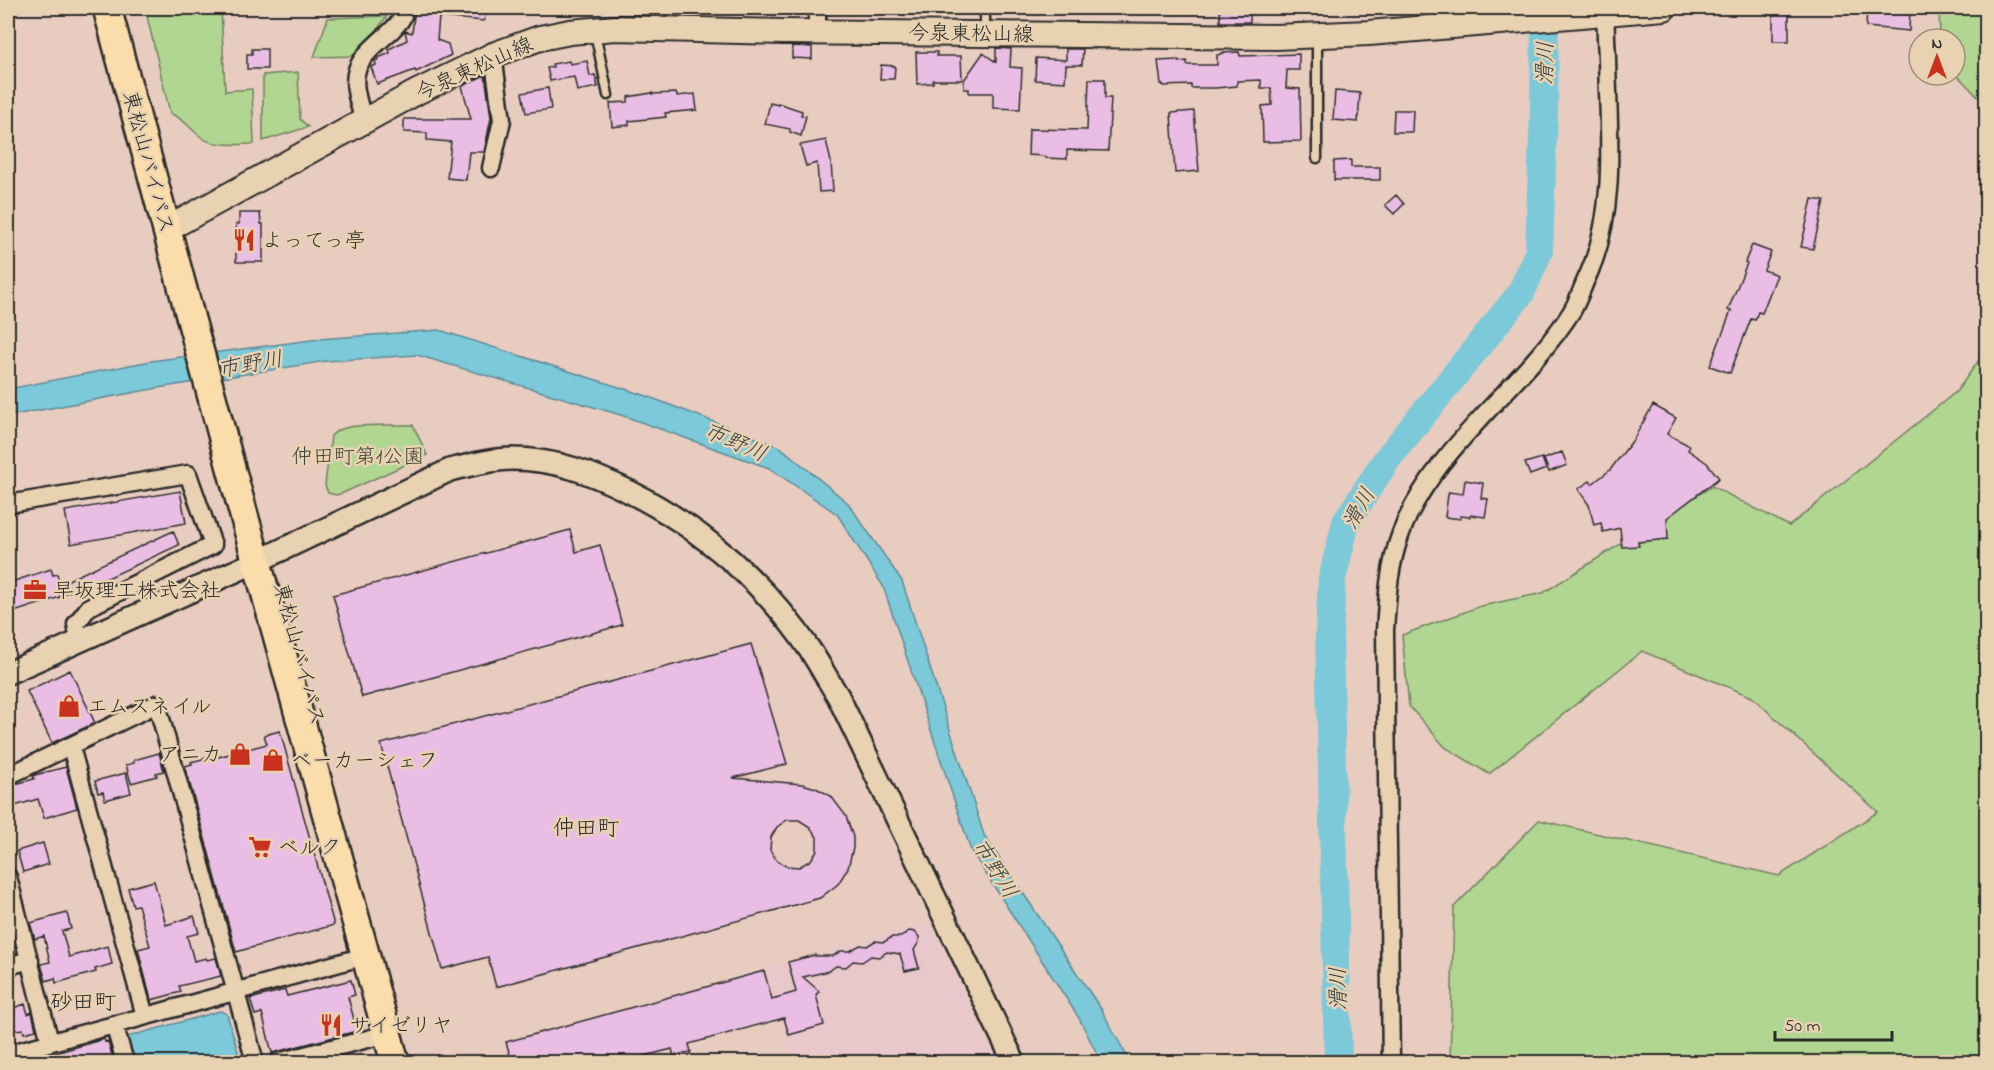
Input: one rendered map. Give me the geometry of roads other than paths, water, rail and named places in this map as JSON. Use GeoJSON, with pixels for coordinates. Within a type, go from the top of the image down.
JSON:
{"type":"FeatureCollection","features":[{"type":"Feature","properties":{"kind":"highway","name":"東松山バイパス"},"geometry":{"type":"LineString","coordinates":[[107,8],[174,224]]}},
{"type":"Feature","properties":{"kind":"highway","name":"東松山バイパス"},"geometry":{"type":"LineString","coordinates":[[123,8],[174,224],[226,421],[410,1062]]}},
{"type":"Feature","properties":{"kind":"highway","name":"東松山バイパス"},"geometry":{"type":"LineString","coordinates":[[265,558],[365,956],[395,1062]]}},
{"type":"Feature","properties":{"kind":"main road"},"geometry":{"type":"LineString","coordinates":[[1602,11],[1664,8]]}},
{"type":"Feature","properties":{"kind":"main road","name":"今泉東松山線"},"geometry":{"type":"LineString","coordinates":[[174,224],[417,92],[492,55],[540,38],[594,29],[1276,37],[1369,33],[1496,15],[1602,11]]}},
{"type":"Feature","properties":{"kind":"street"},"geometry":{"type":"LineString","coordinates":[[364,121],[356,94],[355,71],[363,58],[403,19],[405,8]]}},
{"type":"Feature","properties":{"kind":"street"},"geometry":{"type":"LineString","coordinates":[[817,8],[817,32]]}},
{"type":"Feature","properties":{"kind":"street"},"geometry":{"type":"LineString","coordinates":[[1391,1062],[1385,632],[1388,580],[1401,533],[1424,488],[1566,318],[1590,270],[1603,226],[1609,181],[1602,11]]}},
{"type":"Feature","properties":{"kind":"street"},"geometry":{"type":"LineString","coordinates":[[491,168],[502,120],[492,55]]}},
{"type":"Feature","properties":{"kind":"street"},"geometry":{"type":"LineString","coordinates":[[8,673],[84,646],[450,471],[481,462],[512,459],[544,461],[575,468],[642,498],[695,531],[724,553],[782,613],[812,652],[838,696],[1014,1062]]}},
{"type":"Feature","properties":{"kind":"street"},"geometry":{"type":"LineString","coordinates":[[8,504],[189,474],[213,545],[89,607],[76,624],[84,646]]}},
{"type":"Feature","properties":{"kind":"street"},"geometry":{"type":"LineString","coordinates":[[8,776],[157,704],[255,1062]]}},
{"type":"Feature","properties":{"kind":"street"},"geometry":{"type":"LineString","coordinates":[[71,747],[145,1016]]}},
{"type":"Feature","properties":{"kind":"street"},"geometry":{"type":"LineString","coordinates":[[8,879],[50,1042]]}},
{"type":"Feature","properties":{"kind":"street"},"geometry":{"type":"LineString","coordinates":[[8,1054],[365,956]]}},
{"type":"Feature","properties":{"kind":"street"},"geometry":{"type":"LineString","coordinates":[[8,966],[30,960]]}},
{"type":"Feature","properties":{"kind":"street"},"geometry":{"type":"LineString","coordinates":[[114,1024],[125,1062]]}},
{"type":"Feature","properties":{"kind":"street"},"geometry":{"type":"LineString","coordinates":[[278,1062],[387,1034]]}},
{"type":"Feature","properties":{"kind":"lane"},"geometry":{"type":"LineString","coordinates":[[985,8],[985,34]]}},
{"type":"Feature","properties":{"kind":"lane"},"geometry":{"type":"LineString","coordinates":[[594,29],[608,95]]}},
{"type":"Feature","properties":{"kind":"lane"},"geometry":{"type":"LineString","coordinates":[[1317,35],[1317,158]]}},
{"type":"Feature","properties":{"kind":"water","name":"市野川"},"geometry":{"type":"Polygon","coordinates":[[[439,330],[644,395],[780,447],[848,503],[902,581],[984,835],[1101,1009],[1130,1062],[1101,1062],[1079,1018],[971,851],[883,586],[837,514],[769,468],[624,416],[417,355],[326,361],[158,388],[8,416],[8,389],[151,361],[319,339],[439,330]]]}},
{"type":"Feature","properties":{"kind":"water"},"geometry":{"type":"Polygon","coordinates":[[[220,1011],[227,1014],[241,1062],[134,1062],[127,1037],[220,1011]]]}},
{"type":"Feature","properties":{"kind":"waterway","name":"滑川"},"geometry":{"type":"LineString","coordinates":[[1338,1062],[1329,633],[1332,579],[1346,522],[1387,459],[1521,293],[1539,251],[1545,8]]}},
{"type":"Feature","properties":{"kind":"place","name":"よってっ亭"},"geometry":{"type":"Point","coordinates":[244,240]}},
{"type":"Feature","properties":{"kind":"place","name":"早坂理工株式会社"},"geometry":{"type":"Point","coordinates":[35,590]}},
{"type":"Feature","properties":{"kind":"place","name":"エムズネイル"},"geometry":{"type":"Point","coordinates":[69,706]}},
{"type":"Feature","properties":{"kind":"place","name":"アニカ"},"geometry":{"type":"Point","coordinates":[240,754]}},
{"type":"Feature","properties":{"kind":"place","name":"ベーカーシェフ"},"geometry":{"type":"Point","coordinates":[273,760]}},
{"type":"Feature","properties":{"kind":"place","name":"ベルク"},"geometry":{"type":"Point","coordinates":[260,847]}},
{"type":"Feature","properties":{"kind":"place","name":"サイゼリヤ"},"geometry":{"type":"Point","coordinates":[331,1025]}},
{"type":"Feature","properties":{"kind":"district","name":"仲田町"},"geometry":{"type":"Point","coordinates":[586,827]}},
{"type":"Feature","properties":{"kind":"district","name":"砂田町"},"geometry":{"type":"Point","coordinates":[83,1001]}},
{"type":"Feature","properties":{"kind":"park label","name":"仲田町第1公園"},"geometry":{"type":"Point","coordinates":[358,456]}}]}
